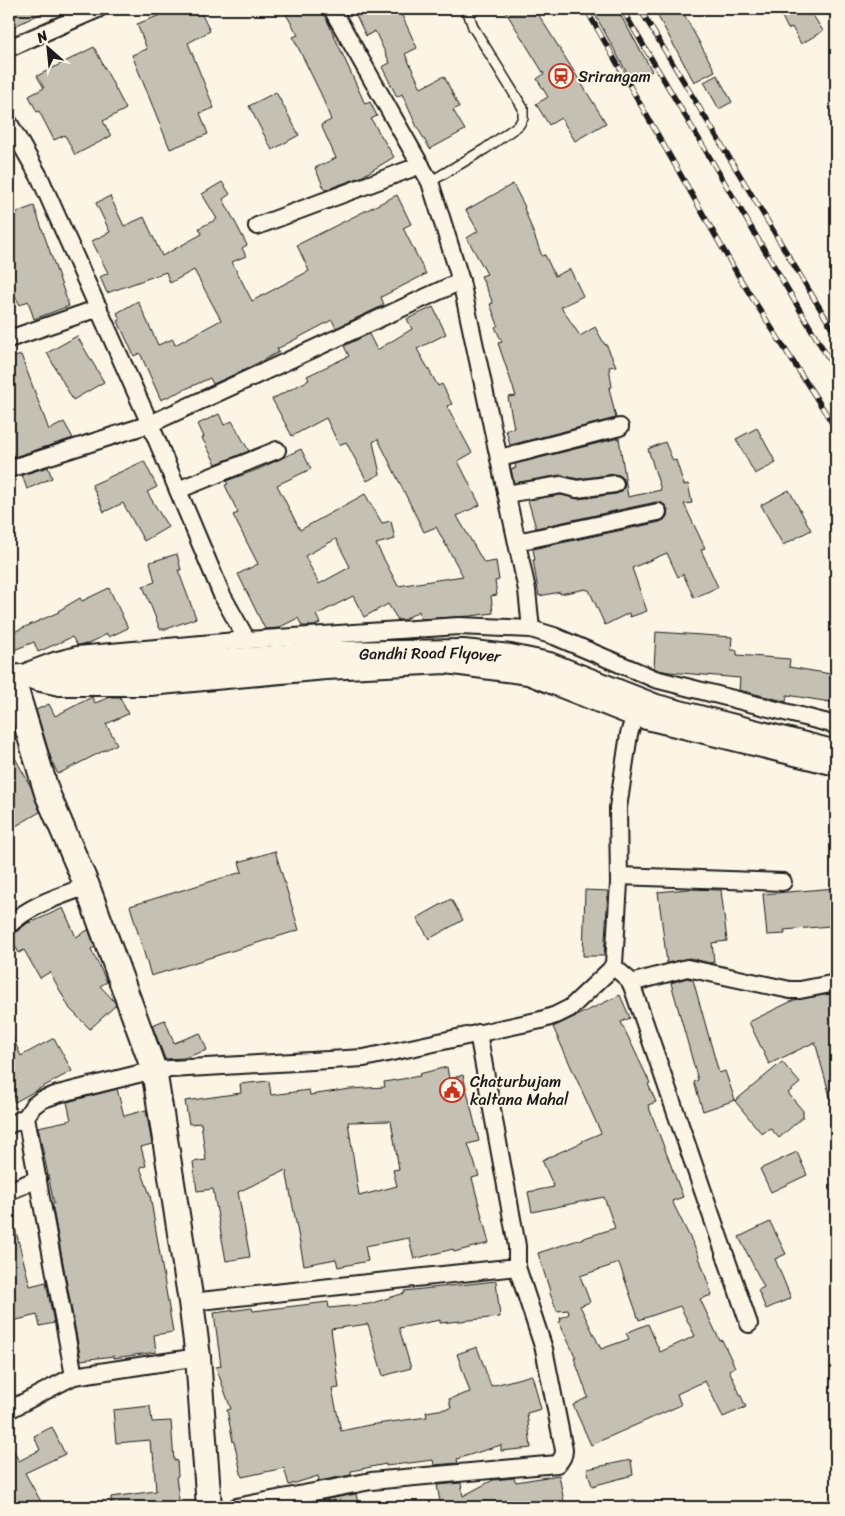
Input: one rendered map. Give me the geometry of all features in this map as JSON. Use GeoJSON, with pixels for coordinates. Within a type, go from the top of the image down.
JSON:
{"type":"FeatureCollection","features":[{"type":"Feature","properties":{"kind":"street"},"geometry":{"type":"LineString","coordinates":[[9,48],[98,9]]}},
{"type":"Feature","properties":{"kind":"street"},"geometry":{"type":"LineString","coordinates":[[332,9],[430,182],[461,281],[527,590],[531,630]]}},
{"type":"Feature","properties":{"kind":"street"},"geometry":{"type":"LineString","coordinates":[[9,123],[40,178],[150,424],[222,595],[247,640]]}},
{"type":"Feature","properties":{"kind":"street"},"geometry":{"type":"LineString","coordinates":[[257,226],[421,166]]}},
{"type":"Feature","properties":{"kind":"street"},"geometry":{"type":"LineString","coordinates":[[9,470],[150,424],[461,281]]}},
{"type":"Feature","properties":{"kind":"street"},"geometry":{"type":"LineString","coordinates":[[9,339],[99,308]]}},
{"type":"Feature","properties":{"kind":"street"},"geometry":{"type":"LineString","coordinates":[[500,458],[620,428]]}},
{"type":"Feature","properties":{"kind":"street"},"geometry":{"type":"LineString","coordinates":[[178,490],[278,450]]}},
{"type":"Feature","properties":{"kind":"street"},"geometry":{"type":"LineString","coordinates":[[506,494],[561,485],[578,489],[615,484]]}},
{"type":"Feature","properties":{"kind":"street"},"geometry":{"type":"LineString","coordinates":[[517,542],[658,512]]}},
{"type":"Feature","properties":{"kind":"street"},"geometry":{"type":"LineString","coordinates":[[10,677],[54,661],[77,656],[247,640],[459,626],[531,630],[554,636],[655,679],[836,726]]}},
{"type":"Feature","properties":{"kind":"street","name":"Gandhi Road Flyover"},"geometry":{"type":"LineString","coordinates":[[10,677],[327,654],[463,652],[510,657],[549,665],[656,708],[836,753]]}},
{"type":"Feature","properties":{"kind":"street"},"geometry":{"type":"LineString","coordinates":[[10,677],[59,687],[150,687],[326,671],[446,665],[528,676],[634,718],[836,767]]}},
{"type":"Feature","properties":{"kind":"street"},"geometry":{"type":"LineString","coordinates":[[10,677],[47,793],[84,879],[154,1070],[198,1357],[209,1507]]}},
{"type":"Feature","properties":{"kind":"street"},"geometry":{"type":"LineString","coordinates":[[9,1125],[26,1117],[33,1106],[41,1100],[154,1070],[364,1058],[541,1020],[570,1008],[615,962],[618,808],[629,734],[634,718]]}},
{"type":"Feature","properties":{"kind":"street"},"geometry":{"type":"LineString","coordinates":[[618,876],[783,882]]}},
{"type":"Feature","properties":{"kind":"street"},"geometry":{"type":"LineString","coordinates":[[9,925],[35,905],[84,879]]}},
{"type":"Feature","properties":{"kind":"street"},"geometry":{"type":"LineString","coordinates":[[613,966],[631,983],[749,1324]]}},
{"type":"Feature","properties":{"kind":"street"},"geometry":{"type":"LineString","coordinates":[[631,983],[687,968],[790,990],[836,984]]}},
{"type":"Feature","properties":{"kind":"street"},"geometry":{"type":"LineString","coordinates":[[236,1507],[371,1481],[557,1464],[563,1458],[564,1450],[544,1349],[517,1267],[517,1246],[478,1033]]}},
{"type":"Feature","properties":{"kind":"street"},"geometry":{"type":"LineString","coordinates":[[26,1117],[74,1376]]}},
{"type":"Feature","properties":{"kind":"street"},"geometry":{"type":"LineString","coordinates":[[9,1192],[38,1179]]}},
{"type":"Feature","properties":{"kind":"street"},"geometry":{"type":"LineString","coordinates":[[191,1302],[517,1267]]}},
{"type":"Feature","properties":{"kind":"street"},"geometry":{"type":"LineString","coordinates":[[9,1410],[74,1376],[198,1357]]}},
{"type":"Feature","properties":{"kind":"lane"},"geometry":{"type":"LineString","coordinates":[[430,182],[485,149],[518,125],[523,118],[523,108],[473,27],[467,9]]}},
{"type":"Feature","properties":{"kind":"building"},"geometry":{"type":"Polygon","coordinates":[[[9,9],[50,9],[9,29],[9,9]]]}},
{"type":"Feature","properties":{"kind":"building"},"geometry":{"type":"Polygon","coordinates":[[[176,9],[199,9],[210,31],[188,43],[214,108],[200,113],[208,134],[170,149],[132,55],[147,49],[137,24],[176,9]]]}},
{"type":"Feature","properties":{"kind":"building"},"geometry":{"type":"Polygon","coordinates":[[[283,9],[322,9],[365,104],[370,102],[377,116],[371,119],[394,157],[361,177],[325,190],[315,168],[336,158],[321,125],[331,120],[321,94],[293,37],[298,35],[283,9]]]}},
{"type":"Feature","properties":{"kind":"building"},"geometry":{"type":"Polygon","coordinates":[[[353,9],[399,9],[417,48],[405,54],[421,88],[444,76],[459,107],[453,110],[465,130],[430,149],[417,127],[402,94],[397,97],[382,67],[390,63],[375,31],[366,36],[353,9]]]}},
{"type":"Feature","properties":{"kind":"building"},"geometry":{"type":"Polygon","coordinates":[[[504,9],[535,9],[606,123],[575,141],[561,118],[549,125],[536,104],[548,97],[537,79],[544,74],[504,9]]]}},
{"type":"Feature","properties":{"kind":"building"},"geometry":{"type":"Polygon","coordinates":[[[592,9],[617,9],[652,71],[632,82],[592,9]]]}},
{"type":"Feature","properties":{"kind":"building"},"geometry":{"type":"Polygon","coordinates":[[[654,9],[681,9],[715,71],[694,82],[654,9]]]}},
{"type":"Feature","properties":{"kind":"building"},"geometry":{"type":"Polygon","coordinates":[[[778,9],[809,9],[823,31],[801,44],[792,27],[788,29],[778,9]]]}},
{"type":"Feature","properties":{"kind":"building"},"geometry":{"type":"Polygon","coordinates":[[[94,47],[126,109],[103,121],[111,136],[75,155],[65,135],[54,140],[29,96],[44,88],[37,76],[94,47]]]}},
{"type":"Feature","properties":{"kind":"building"},"geometry":{"type":"Polygon","coordinates":[[[717,75],[732,102],[719,109],[704,82],[717,75]]]}},
{"type":"Feature","properties":{"kind":"building"},"geometry":{"type":"Polygon","coordinates":[[[276,92],[299,135],[272,150],[249,106],[276,92]]]}},
{"type":"Feature","properties":{"kind":"building"},"geometry":{"type":"Polygon","coordinates":[[[222,182],[230,194],[223,199],[247,245],[242,248],[246,256],[232,262],[252,301],[309,271],[297,245],[397,195],[411,224],[403,228],[426,274],[381,297],[384,305],[336,328],[332,320],[277,349],[279,352],[244,370],[213,384],[210,378],[161,400],[140,353],[134,356],[118,321],[120,320],[117,313],[138,301],[158,345],[173,339],[175,345],[221,320],[194,270],[170,283],[166,272],[107,293],[100,277],[108,273],[92,241],[110,232],[96,203],[110,196],[124,226],[144,217],[162,256],[202,234],[199,228],[217,219],[202,194],[222,182]]]}},
{"type":"Feature","properties":{"kind":"building"},"geometry":{"type":"Polygon","coordinates":[[[513,184],[525,207],[542,256],[545,255],[555,276],[570,269],[583,296],[561,307],[580,336],[595,327],[606,344],[616,366],[609,367],[612,387],[609,388],[616,418],[510,445],[506,430],[514,428],[508,397],[516,396],[498,343],[502,342],[495,327],[498,325],[490,304],[493,303],[481,276],[487,274],[467,238],[478,231],[466,210],[513,184]]]}},
{"type":"Feature","properties":{"kind":"building"},"geometry":{"type":"Polygon","coordinates":[[[34,206],[69,306],[34,319],[28,301],[20,305],[9,285],[9,215],[34,206]]]}},
{"type":"Feature","properties":{"kind":"building"},"geometry":{"type":"Polygon","coordinates":[[[433,307],[446,334],[417,349],[438,386],[442,384],[452,404],[447,406],[472,453],[458,461],[480,505],[457,516],[484,563],[496,561],[499,580],[495,581],[497,595],[491,596],[493,613],[420,619],[419,611],[404,620],[398,620],[388,604],[364,617],[353,596],[316,615],[320,623],[314,626],[302,626],[298,618],[278,628],[265,629],[238,574],[258,564],[233,515],[238,513],[225,485],[228,484],[226,481],[259,469],[301,449],[311,469],[277,485],[300,530],[365,494],[382,523],[391,521],[395,539],[376,544],[398,586],[463,576],[436,527],[424,532],[378,439],[373,442],[380,474],[367,481],[346,442],[339,445],[326,418],[292,436],[272,399],[309,380],[307,376],[349,356],[344,346],[369,334],[377,350],[412,329],[407,319],[433,307]],[[336,539],[305,556],[319,584],[350,567],[336,539]]]}},
{"type":"Feature","properties":{"kind":"building"},"geometry":{"type":"Polygon","coordinates":[[[77,336],[104,382],[73,400],[47,353],[77,336]]]}},
{"type":"Feature","properties":{"kind":"building"},"geometry":{"type":"Polygon","coordinates":[[[21,355],[49,430],[64,422],[73,438],[14,457],[9,446],[9,359],[21,355]]]}},
{"type":"Feature","properties":{"kind":"building"},"geometry":{"type":"Polygon","coordinates":[[[219,414],[224,425],[232,421],[249,451],[216,464],[202,438],[204,437],[198,424],[219,414]]]}},
{"type":"Feature","properties":{"kind":"building"},"geometry":{"type":"Polygon","coordinates":[[[757,428],[776,463],[755,474],[736,439],[757,428]]]}},
{"type":"Feature","properties":{"kind":"building"},"geometry":{"type":"Polygon","coordinates":[[[619,438],[628,497],[661,490],[648,449],[665,442],[673,461],[676,460],[684,485],[688,484],[692,503],[684,504],[705,548],[701,550],[718,587],[694,598],[683,574],[678,577],[667,553],[632,568],[647,611],[630,617],[629,613],[605,625],[589,590],[539,596],[533,549],[660,522],[667,516],[668,510],[666,506],[656,502],[536,528],[528,500],[561,495],[578,499],[616,494],[624,488],[623,478],[614,474],[578,479],[560,475],[514,483],[511,469],[516,468],[515,464],[619,438]]]}},
{"type":"Feature","properties":{"kind":"building"},"geometry":{"type":"Polygon","coordinates":[[[144,461],[157,487],[147,492],[168,527],[144,541],[123,503],[104,512],[92,485],[144,461]]]}},
{"type":"Feature","properties":{"kind":"building"},"geometry":{"type":"Polygon","coordinates":[[[48,467],[52,478],[27,489],[22,475],[48,467]]]}},
{"type":"Feature","properties":{"kind":"building"},"geometry":{"type":"Polygon","coordinates":[[[789,490],[811,530],[783,545],[761,505],[789,490]]]}},
{"type":"Feature","properties":{"kind":"building"},"geometry":{"type":"Polygon","coordinates":[[[177,554],[181,570],[178,570],[196,618],[166,629],[160,629],[143,586],[155,582],[150,562],[177,554]]]}},
{"type":"Feature","properties":{"kind":"building"},"geometry":{"type":"Polygon","coordinates":[[[109,588],[128,628],[109,637],[107,634],[88,644],[77,645],[72,637],[38,652],[34,642],[9,652],[9,634],[59,612],[80,598],[82,601],[109,588]]]}},
{"type":"Feature","properties":{"kind":"building"},"geometry":{"type":"Polygon","coordinates":[[[656,632],[732,637],[731,650],[737,650],[737,655],[790,659],[789,667],[831,674],[830,679],[836,679],[836,703],[787,695],[786,702],[739,690],[740,678],[658,670],[654,668],[656,632]]]}},
{"type":"Feature","properties":{"kind":"building"},"geometry":{"type":"Polygon","coordinates":[[[92,697],[95,703],[110,697],[120,697],[128,714],[106,724],[117,744],[58,774],[52,762],[36,710],[49,704],[55,716],[92,697]]]}},
{"type":"Feature","properties":{"kind":"building"},"geometry":{"type":"Polygon","coordinates":[[[9,747],[31,787],[40,812],[9,830],[9,747]]]}},
{"type":"Feature","properties":{"kind":"building"},"geometry":{"type":"Polygon","coordinates":[[[275,851],[299,930],[151,976],[130,906],[242,872],[239,862],[275,851]]]}},
{"type":"Feature","properties":{"kind":"building"},"geometry":{"type":"Polygon","coordinates":[[[836,888],[836,915],[829,915],[830,926],[784,930],[785,934],[767,935],[763,894],[836,888]]]}},
{"type":"Feature","properties":{"kind":"building"},"geometry":{"type":"Polygon","coordinates":[[[687,889],[721,890],[727,941],[712,943],[714,962],[710,963],[689,958],[667,963],[658,892],[687,889]]]}},
{"type":"Feature","properties":{"kind":"building"},"geometry":{"type":"Polygon","coordinates":[[[585,890],[608,891],[604,956],[583,956],[585,890]]]}},
{"type":"Feature","properties":{"kind":"building"},"geometry":{"type":"Polygon","coordinates":[[[451,899],[463,920],[429,939],[417,918],[451,899]]]}},
{"type":"Feature","properties":{"kind":"building"},"geometry":{"type":"Polygon","coordinates":[[[63,908],[76,937],[89,931],[95,947],[91,949],[107,982],[100,986],[116,1005],[90,1029],[70,1009],[50,972],[40,978],[24,950],[19,953],[9,935],[15,933],[29,922],[63,908]]]}},
{"type":"Feature","properties":{"kind":"building"},"geometry":{"type":"Polygon","coordinates":[[[687,978],[693,980],[719,1073],[725,1071],[735,1100],[703,1111],[694,1082],[698,1080],[671,983],[687,978]]]}},
{"type":"Feature","properties":{"kind":"building"},"geometry":{"type":"Polygon","coordinates":[[[836,993],[836,1100],[831,1100],[815,1042],[769,1064],[749,1022],[794,1000],[836,993]]]}},
{"type":"Feature","properties":{"kind":"building"},"geometry":{"type":"Polygon","coordinates":[[[620,995],[630,1018],[621,1022],[650,1083],[648,1084],[656,1102],[648,1105],[683,1197],[672,1201],[698,1254],[712,1295],[700,1299],[735,1367],[729,1370],[746,1407],[723,1417],[705,1381],[677,1394],[681,1405],[591,1445],[573,1405],[588,1397],[574,1358],[576,1358],[559,1322],[561,1321],[560,1318],[569,1314],[568,1310],[557,1311],[538,1253],[615,1228],[604,1197],[532,1212],[528,1192],[554,1187],[542,1160],[601,1133],[553,1027],[620,995]],[[619,1263],[580,1276],[590,1302],[580,1306],[601,1349],[629,1339],[626,1333],[648,1324],[660,1352],[695,1336],[680,1306],[639,1320],[619,1263]]]}},
{"type":"Feature","properties":{"kind":"building"},"geometry":{"type":"Polygon","coordinates":[[[165,1020],[174,1043],[200,1033],[207,1050],[184,1058],[165,1059],[152,1025],[165,1020]]]}},
{"type":"Feature","properties":{"kind":"building"},"geometry":{"type":"Polygon","coordinates":[[[9,1029],[21,1056],[54,1038],[72,1071],[15,1102],[9,1090],[9,1029]]]}},
{"type":"Feature","properties":{"kind":"building"},"geometry":{"type":"Polygon","coordinates":[[[782,1062],[800,1083],[788,1093],[803,1111],[803,1117],[779,1138],[770,1128],[762,1134],[735,1101],[782,1062]]]}},
{"type":"Feature","properties":{"kind":"building"},"geometry":{"type":"Polygon","coordinates":[[[447,1067],[449,1079],[463,1075],[479,1141],[468,1144],[479,1176],[472,1178],[489,1243],[454,1252],[453,1249],[414,1259],[409,1238],[365,1246],[368,1261],[338,1267],[336,1259],[304,1265],[286,1170],[238,1192],[250,1257],[226,1261],[213,1189],[197,1191],[193,1162],[206,1160],[201,1123],[189,1124],[185,1101],[241,1093],[240,1084],[269,1081],[271,1095],[309,1090],[310,1095],[350,1089],[385,1087],[384,1082],[420,1076],[419,1074],[447,1067]],[[391,1121],[348,1122],[359,1196],[397,1186],[393,1170],[399,1169],[391,1121]]]}},
{"type":"Feature","properties":{"kind":"building"},"geometry":{"type":"Polygon","coordinates":[[[117,1089],[124,1116],[146,1110],[152,1144],[141,1147],[146,1166],[140,1167],[150,1195],[173,1332],[154,1335],[156,1352],[114,1358],[114,1356],[81,1360],[52,1204],[54,1204],[38,1127],[71,1120],[67,1102],[117,1089]]]}},
{"type":"Feature","properties":{"kind":"building"},"geometry":{"type":"Polygon","coordinates":[[[797,1152],[807,1175],[771,1192],[760,1169],[797,1152]]]}},
{"type":"Feature","properties":{"kind":"building"},"geometry":{"type":"Polygon","coordinates":[[[770,1222],[786,1254],[775,1259],[791,1298],[766,1309],[758,1290],[764,1287],[739,1237],[770,1222]]]}},
{"type":"Feature","properties":{"kind":"building"},"geometry":{"type":"Polygon","coordinates":[[[9,1224],[14,1224],[30,1286],[46,1282],[54,1323],[40,1326],[37,1315],[9,1322],[9,1224]]]}},
{"type":"Feature","properties":{"kind":"building"},"geometry":{"type":"Polygon","coordinates":[[[496,1281],[500,1317],[440,1323],[440,1320],[399,1328],[411,1368],[383,1376],[368,1324],[331,1329],[339,1388],[332,1389],[341,1431],[427,1417],[426,1412],[451,1408],[449,1399],[470,1392],[457,1354],[477,1347],[491,1386],[532,1375],[541,1409],[527,1413],[531,1448],[501,1451],[501,1445],[457,1459],[458,1463],[434,1465],[433,1460],[386,1466],[386,1464],[351,1471],[351,1475],[319,1481],[318,1476],[289,1485],[284,1468],[242,1477],[227,1410],[231,1409],[216,1367],[221,1366],[214,1313],[252,1308],[253,1311],[328,1302],[329,1308],[369,1304],[405,1293],[404,1291],[496,1281]]]}},
{"type":"Feature","properties":{"kind":"building"},"geometry":{"type":"Polygon","coordinates":[[[150,1406],[152,1422],[171,1421],[174,1461],[177,1460],[178,1476],[176,1477],[180,1507],[111,1507],[111,1497],[156,1491],[153,1452],[151,1452],[150,1440],[116,1443],[113,1410],[150,1406]]]}},
{"type":"Feature","properties":{"kind":"building"},"geometry":{"type":"Polygon","coordinates":[[[52,1427],[65,1454],[25,1473],[44,1507],[17,1507],[9,1492],[9,1443],[19,1461],[40,1450],[34,1436],[52,1427]]]}},
{"type":"Feature","properties":{"kind":"building"},"geometry":{"type":"Polygon","coordinates":[[[631,1460],[633,1475],[592,1486],[587,1469],[631,1460]]]}},
{"type":"Feature","properties":{"kind":"building"},"geometry":{"type":"Polygon","coordinates":[[[559,1475],[565,1507],[441,1507],[437,1485],[461,1483],[463,1496],[493,1480],[514,1478],[516,1482],[559,1475]]]}},
{"type":"Feature","properties":{"kind":"building"},"geometry":{"type":"Polygon","coordinates":[[[356,1494],[359,1507],[325,1507],[323,1500],[356,1494]]]}},
{"type":"Feature","properties":{"kind":"railway"},"geometry":{"type":"LineString","coordinates":[[586,9],[739,277],[836,429]]}},
{"type":"Feature","properties":{"kind":"railway"},"geometry":{"type":"LineString","coordinates":[[622,9],[836,371]]}},
{"type":"Feature","properties":{"kind":"railway"},"geometry":{"type":"LineString","coordinates":[[640,9],[836,335]]}},
{"type":"Feature","properties":{"kind":"place","name":"Srirangam"},"geometry":{"type":"Point","coordinates":[561,76]}},
{"type":"Feature","properties":{"kind":"place","name":"Chaturbujam kaltana Mahal"},"geometry":{"type":"Point","coordinates":[452,1090]}}]}
